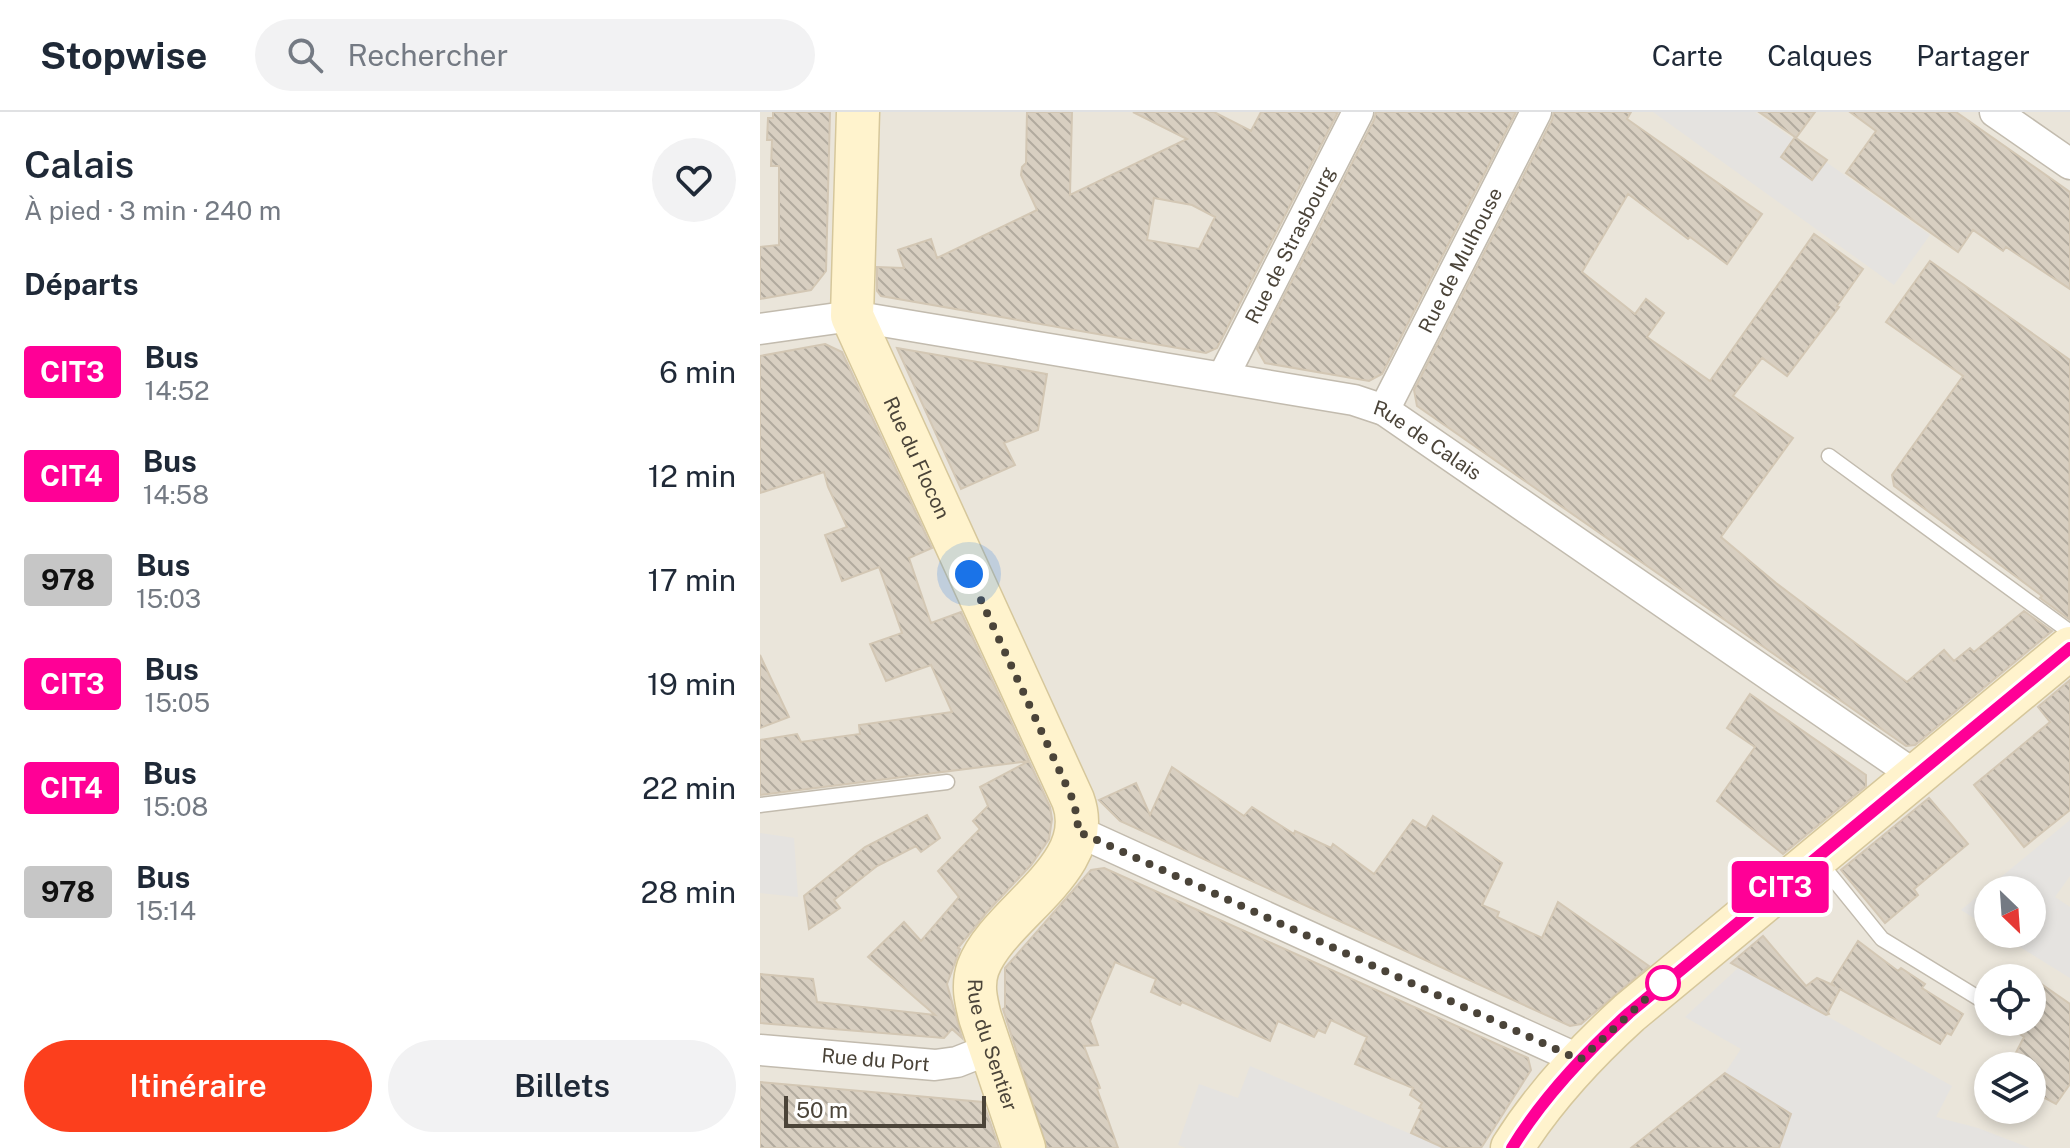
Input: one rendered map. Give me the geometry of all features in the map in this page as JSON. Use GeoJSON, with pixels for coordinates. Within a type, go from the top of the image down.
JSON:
{"type":"FeatureCollection","features":[{"type":"Feature","properties":{"kind":"street","name":"Rue du Flocon"},"geometry":{"type":"LineString","coordinates":[[858,112],[852,316],[1073,800],[1077,831]]}},
{"type":"Feature","properties":{"kind":"street","name":"Rue de Strasbourg"},"geometry":{"type":"LineString","coordinates":[[1223,377],[1358,112]]}},
{"type":"Feature","properties":{"kind":"street","name":"Rue de Mulhouse"},"geometry":{"type":"LineString","coordinates":[[1384,410],[1536,112]]}},
{"type":"Feature","properties":{"kind":"street"},"geometry":{"type":"LineString","coordinates":[[1995,112],[2070,164]]}},
{"type":"Feature","properties":{"kind":"street","name":"Rue de Calais"},"geometry":{"type":"LineString","coordinates":[[760,329],[852,316],[1354,400],[1384,410],[1916,776]]}},
{"type":"Feature","properties":{"kind":"street"},"geometry":{"type":"LineString","coordinates":[[1512,1148],[1534,1114],[1580,1060],[1629,1013],[2070,648]]}},
{"type":"Feature","properties":{"kind":"street"},"geometry":{"type":"LineString","coordinates":[[1077,831],[1580,1060]]}},
{"type":"Feature","properties":{"kind":"street","name":"Rue du Sentier"},"geometry":{"type":"LineString","coordinates":[[1024,1148],[990,1049],[974,988],[978,968],[1061,864],[1071,850],[1077,831]]}},
{"type":"Feature","properties":{"kind":"street","name":"Rue du Port"},"geometry":{"type":"LineString","coordinates":[[760,1050],[935,1065],[957,1062],[990,1049]]}},
{"type":"Feature","properties":{"kind":"lane"},"geometry":{"type":"LineString","coordinates":[[1829,456],[2070,632]]}},
{"type":"Feature","properties":{"kind":"lane"},"geometry":{"type":"LineString","coordinates":[[760,805],[947,782]]}},
{"type":"Feature","properties":{"kind":"lane"},"geometry":{"type":"LineString","coordinates":[[1816,857],[1882,939],[1974,995]]}},
{"type":"Feature","properties":{"kind":"shaded area"},"geometry":{"type":"Polygon","coordinates":[[[760,112],[2070,112],[2070,1148],[760,1148],[760,112]]]}},
{"type":"Feature","properties":{"kind":"shaded area"},"geometry":{"type":"Polygon","coordinates":[[[1653,112],[1755,112],[1930,235],[1894,285],[1653,112]]]}},
{"type":"Feature","properties":{"kind":"shaded area"},"geometry":{"type":"Polygon","coordinates":[[[2070,820],[2070,876],[2055,897],[2070,907],[2070,978],[2022,948],[2046,948],[2046,876],[2002,876],[2070,820]]]}},
{"type":"Feature","properties":{"kind":"shaded area"},"geometry":{"type":"Polygon","coordinates":[[[760,833],[794,838],[798,897],[760,893],[760,833]]]}},
{"type":"Feature","properties":{"kind":"shaded area"},"geometry":{"type":"Polygon","coordinates":[[[1974,899],[1974,918],[1961,910],[1974,899]]]}},
{"type":"Feature","properties":{"kind":"shaded area"},"geometry":{"type":"Polygon","coordinates":[[[1739,967],[1952,1086],[1936,1117],[1978,1128],[2030,1148],[1779,1148],[1791,1114],[1725,1073],[1741,1049],[1685,1017],[1739,967]]]}},
{"type":"Feature","properties":{"kind":"shaded area"},"geometry":{"type":"Polygon","coordinates":[[[1250,1066],[1444,1148],[1186,1148],[1178,1145],[1199,1084],[1238,1098],[1250,1066]]]}},
{"type":"Feature","properties":{"kind":"building"},"geometry":{"type":"Polygon","coordinates":[[[773,112],[830,112],[826,271],[811,290],[760,299],[760,247],[779,245],[779,166],[771,166],[772,140],[767,140],[768,118],[773,118],[773,112]]]}},
{"type":"Feature","properties":{"kind":"building"},"geometry":{"type":"Polygon","coordinates":[[[1027,112],[1072,112],[1070,195],[1187,139],[1133,112],[1214,112],[1251,131],[1261,112],[1338,112],[1217,348],[1206,353],[881,296],[877,291],[877,267],[904,268],[898,250],[931,239],[937,258],[1037,210],[1021,175],[1026,163],[1027,112]],[[1154,198],[1147,240],[1199,249],[1215,217],[1192,205],[1154,198]]]}},
{"type":"Feature","properties":{"kind":"building"},"geometry":{"type":"Polygon","coordinates":[[[1376,112],[1516,112],[1382,374],[1369,381],[1265,363],[1257,349],[1376,112]]]}},
{"type":"Feature","properties":{"kind":"building"},"geometry":{"type":"Polygon","coordinates":[[[1554,112],[1631,112],[1627,119],[1762,214],[1727,264],[1628,194],[1582,272],[1635,314],[1646,299],[1664,313],[1647,337],[1710,381],[1814,234],[1863,269],[1839,307],[1787,376],[1762,358],[1733,396],[1793,438],[1721,537],[1776,583],[1907,682],[1944,650],[1954,661],[1970,648],[1974,652],[2024,611],[2052,631],[1915,745],[1906,746],[1417,406],[1414,390],[1554,112]]]}},
{"type":"Feature","properties":{"kind":"building"},"geometry":{"type":"Polygon","coordinates":[[[1759,112],[1815,112],[1796,138],[1827,160],[1812,180],[1781,157],[1795,137],[1759,112]]]}},
{"type":"Feature","properties":{"kind":"building"},"geometry":{"type":"Polygon","coordinates":[[[1850,112],[1956,112],[2070,192],[2070,289],[2006,247],[2003,251],[1973,230],[1958,252],[1846,173],[1876,131],[1850,112]]]}},
{"type":"Feature","properties":{"kind":"building"},"geometry":{"type":"Polygon","coordinates":[[[1930,261],[2070,360],[2069,619],[1894,486],[1892,475],[1963,376],[1886,322],[1930,261]]]}},
{"type":"Feature","properties":{"kind":"building"},"geometry":{"type":"Polygon","coordinates":[[[825,344],[842,352],[932,548],[909,558],[931,623],[961,612],[1029,761],[760,795],[760,740],[797,734],[801,742],[860,734],[859,725],[952,712],[931,665],[886,681],[870,644],[902,633],[879,567],[842,581],[825,535],[847,527],[824,472],[760,493],[760,356],[825,344]]]}},
{"type":"Feature","properties":{"kind":"building"},"geometry":{"type":"Polygon","coordinates":[[[897,348],[1047,374],[1038,430],[1004,443],[1015,465],[961,489],[897,348]]]}},
{"type":"Feature","properties":{"kind":"building"},"geometry":{"type":"Polygon","coordinates":[[[760,655],[789,717],[760,728],[760,655]]]}},
{"type":"Feature","properties":{"kind":"building"},"geometry":{"type":"Polygon","coordinates":[[[2070,680],[2070,810],[2024,847],[1974,785],[2050,722],[2038,707],[2070,680]]]}},
{"type":"Feature","properties":{"kind":"building"},"geometry":{"type":"Polygon","coordinates":[[[1750,694],[1866,775],[1866,786],[1783,854],[1717,801],[1755,747],[1727,728],[1750,694]]]}},
{"type":"Feature","properties":{"kind":"building"},"geometry":{"type":"Polygon","coordinates":[[[1029,761],[1050,807],[1049,839],[1031,865],[958,948],[947,984],[962,1038],[952,1029],[944,1038],[760,1023],[760,974],[813,979],[817,1002],[935,1015],[868,957],[904,922],[921,941],[959,897],[938,871],[980,829],[973,821],[988,806],[980,787],[1029,761]]]}},
{"type":"Feature","properties":{"kind":"building"},"geometry":{"type":"Polygon","coordinates":[[[1172,767],[1244,816],[1252,807],[1294,834],[1295,831],[1331,848],[1333,844],[1374,874],[1413,820],[1426,828],[1433,816],[1502,863],[1482,905],[1499,912],[1497,917],[1542,938],[1558,902],[1649,966],[1581,1024],[1570,1026],[1120,821],[1099,800],[1136,783],[1150,815],[1172,767]]]}},
{"type":"Feature","properties":{"kind":"building"},"geometry":{"type":"Polygon","coordinates":[[[1929,798],[1968,844],[1914,889],[1918,895],[1885,923],[1841,870],[1929,798]]]}},
{"type":"Feature","properties":{"kind":"building"},"geometry":{"type":"Polygon","coordinates":[[[927,815],[940,838],[921,852],[916,846],[877,866],[834,900],[840,908],[809,929],[804,896],[865,847],[927,815]]]}},
{"type":"Feature","properties":{"kind":"building"},"geometry":{"type":"Polygon","coordinates":[[[1104,868],[1528,1058],[1531,1070],[1481,1148],[1444,1148],[1411,1133],[1422,1109],[1419,1108],[1422,1103],[1410,1095],[1413,1088],[1355,1064],[1367,1037],[1331,1020],[1325,1033],[1318,1030],[1314,1037],[1278,1021],[1270,1041],[1182,1002],[1180,1005],[1151,992],[1156,979],[1115,962],[1090,1021],[1098,1045],[1084,1046],[1118,1148],[1047,1148],[1003,1009],[1005,968],[1091,870],[1104,868]]]}},
{"type":"Feature","properties":{"kind":"building"},"geometry":{"type":"Polygon","coordinates":[[[1763,936],[1806,986],[1817,978],[1835,986],[1831,984],[1858,941],[1898,971],[1901,968],[1925,984],[1922,988],[1963,1014],[1951,1035],[1947,1033],[1940,1044],[1840,989],[1826,1015],[1731,963],[1763,936]]]}},
{"type":"Feature","properties":{"kind":"building"},"geometry":{"type":"Polygon","coordinates":[[[2046,987],[2070,1004],[2070,1084],[2056,1104],[2046,1099],[2046,1052],[2016,1052],[2024,1037],[2046,1036],[2046,987]]]}},
{"type":"Feature","properties":{"kind":"building"},"geometry":{"type":"Polygon","coordinates":[[[1725,1073],[1791,1114],[1779,1148],[1631,1148],[1725,1073]]]}},
{"type":"Feature","properties":{"kind":"building"},"geometry":{"type":"Polygon","coordinates":[[[760,1082],[983,1102],[999,1148],[760,1148],[760,1082]]]}},
{"type":"Feature","properties":{"kind":"bus line","name":"CIT3"},"geometry":{"type":"LineString","coordinates":[[1512,1148],[1534,1114],[1566,1076],[1629,1013],[2070,648]]}},
{"type":"Feature","properties":{"kind":"route"},"geometry":{"type":"LineString","coordinates":[[969,574],[1073,800],[1077,831],[1580,1060],[1663,983]]}}]}
